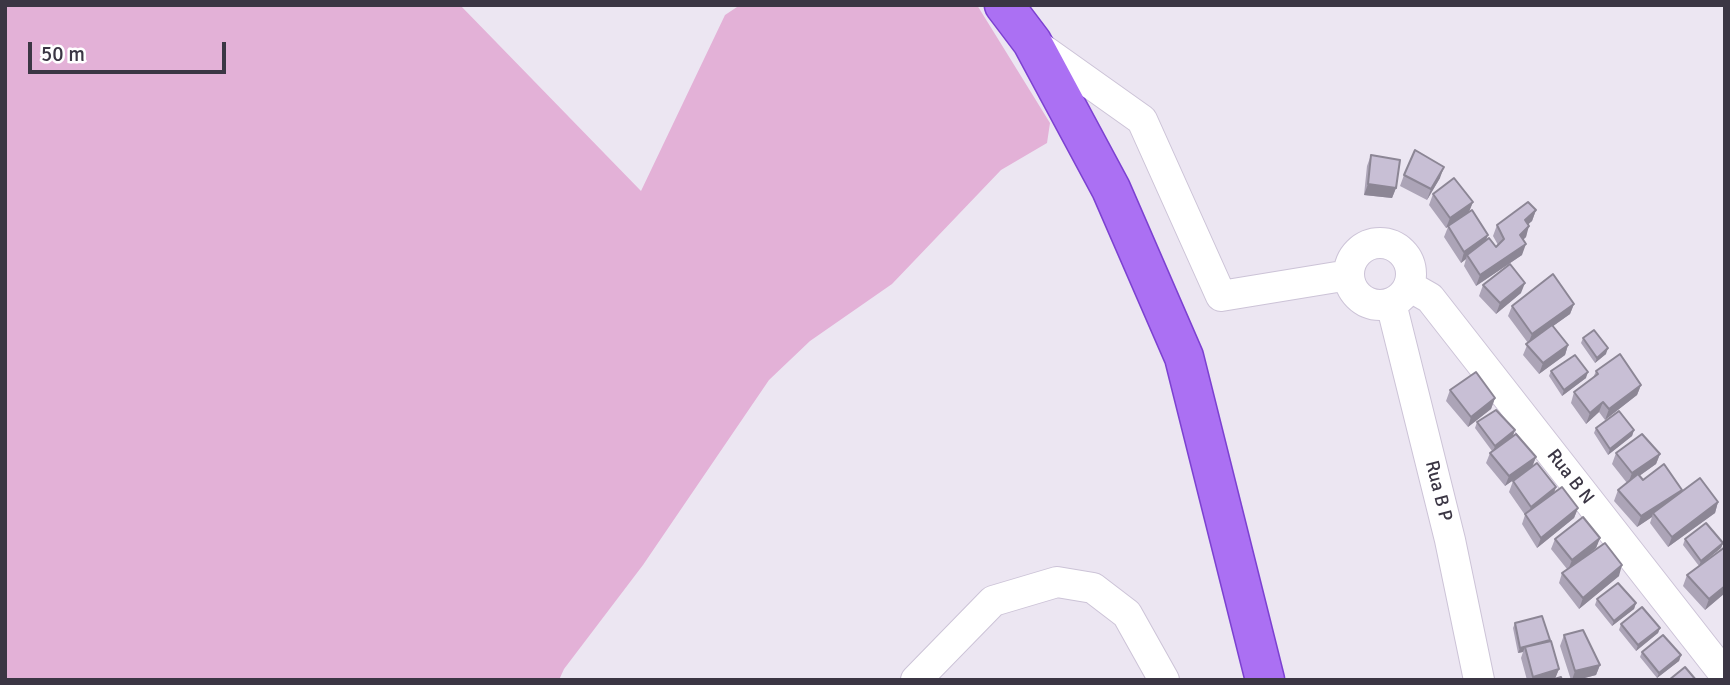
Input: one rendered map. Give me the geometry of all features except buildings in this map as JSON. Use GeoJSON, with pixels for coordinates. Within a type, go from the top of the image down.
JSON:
{"type":"FeatureCollection","features":[{"type":"Feature","properties":{"kind":"highway"},"geometry":{"type":"LineString","coordinates":[[1004,5],[1032,42],[1111,189],[1184,357],[1265,680]]}},
{"type":"Feature","properties":{"kind":"street"},"geometry":{"type":"LineString","coordinates":[[1032,42],[1142,120],[1221,296],[1349,275]]}},
{"type":"Feature","properties":{"kind":"street"},"geometry":{"type":"LineString","coordinates":[[1380,243],[1392,245],[1402,252],[1411,274],[1400,294],[1375,304],[1367,302],[1354,291],[1349,275],[1353,259],[1368,245],[1380,243]]}},
{"type":"Feature","properties":{"kind":"street","name":"Rua B N"},"geometry":{"type":"LineString","coordinates":[[1400,294],[1430,298],[1725,675]]}},
{"type":"Feature","properties":{"kind":"street","name":"Rua B P"},"geometry":{"type":"LineString","coordinates":[[1400,294],[1479,680]]}},
{"type":"Feature","properties":{"kind":"street"},"geometry":{"type":"LineString","coordinates":[[916,680],[993,601],[1057,582],[1093,588],[1127,614],[1164,680]]}},
{"type":"Feature","properties":{"kind":"shaded area"},"geometry":{"type":"Polygon","coordinates":[[[5,5],[460,5],[641,191],[725,15],[740,5],[977,5],[1050,123],[1047,143],[1001,170],[892,284],[810,341],[769,380],[643,565],[564,669],[559,680],[5,680],[5,5]]]}}]}
